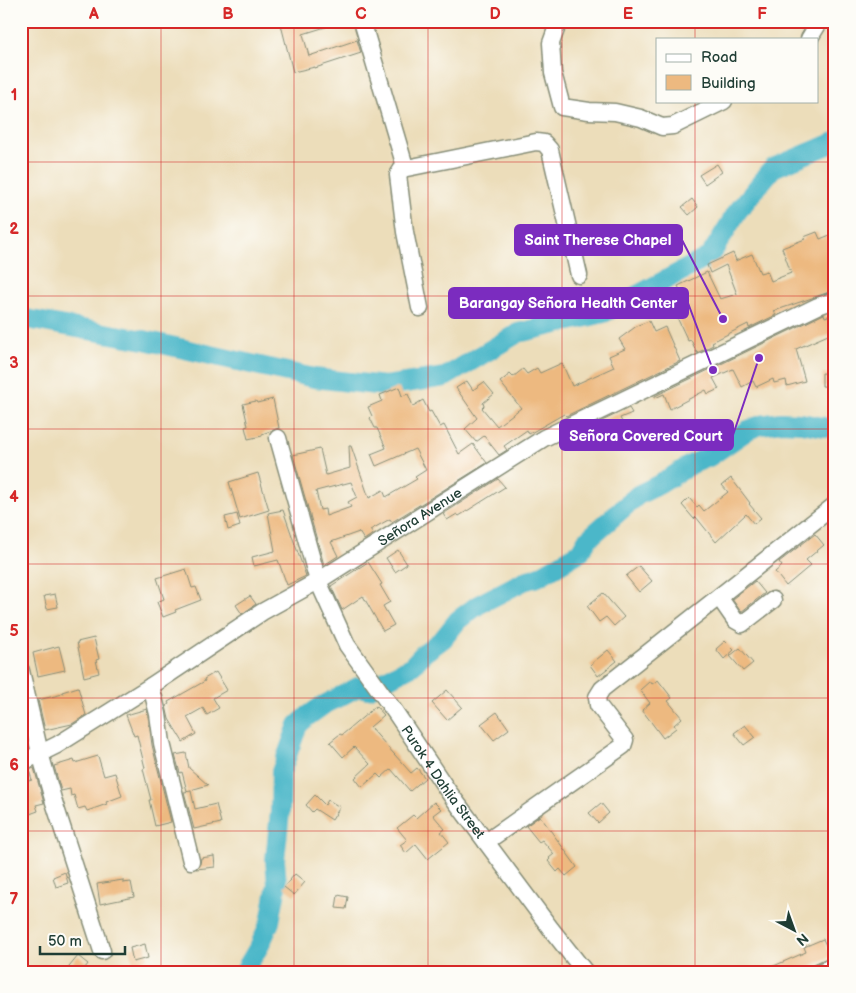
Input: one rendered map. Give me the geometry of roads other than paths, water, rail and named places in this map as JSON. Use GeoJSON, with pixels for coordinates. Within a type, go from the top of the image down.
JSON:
{"type":"FeatureCollection","features":[{"type":"Feature","properties":{"kind":"street"},"geometry":{"type":"LineString","coordinates":[[362,21],[404,163],[398,175],[403,223],[420,308]]}},
{"type":"Feature","properties":{"kind":"street"},"geometry":{"type":"LineString","coordinates":[[559,21],[551,43],[553,73],[562,107],[615,112],[641,118],[662,127],[673,126],[722,102]]}},
{"type":"Feature","properties":{"kind":"street"},"geometry":{"type":"LineString","coordinates":[[809,38],[820,21]]}},
{"type":"Feature","properties":{"kind":"street"},"geometry":{"type":"LineString","coordinates":[[402,169],[536,142],[544,143],[550,150],[579,275]]}},
{"type":"Feature","properties":{"kind":"street","name":"Señora Avenue"},"geometry":{"type":"LineString","coordinates":[[21,763],[57,745],[151,686],[262,612],[318,581],[544,438],[818,306],[835,300]]}},
{"type":"Feature","properties":{"kind":"street","name":"Purok 4 Dahlia Street"},"geometry":{"type":"LineString","coordinates":[[278,438],[318,581],[347,645],[448,791],[585,972]]}},
{"type":"Feature","properties":{"kind":"street"},"geometry":{"type":"LineString","coordinates":[[486,842],[623,746],[625,740],[598,705],[597,698],[602,689],[719,597],[832,513]]}},
{"type":"Feature","properties":{"kind":"street"},"geometry":{"type":"LineString","coordinates":[[719,597],[735,620],[742,624],[773,600]]}},
{"type":"Feature","properties":{"kind":"street"},"geometry":{"type":"LineString","coordinates":[[21,671],[53,799],[102,952]]}},
{"type":"Feature","properties":{"kind":"street"},"geometry":{"type":"LineString","coordinates":[[151,686],[158,714],[162,743],[191,861]]}},
{"type":"Feature","properties":{"kind":"street"},"geometry":{"type":"LineString","coordinates":[[820,972],[835,965]]}},
{"type":"Feature","properties":{"kind":"waterway"},"geometry":{"type":"LineString","coordinates":[[21,318],[144,340],[314,378],[385,386],[445,377],[518,333],[604,313],[710,256],[737,212],[773,168],[835,142]]}},
{"type":"Feature","properties":{"kind":"waterway"},"geometry":{"type":"LineString","coordinates":[[244,972],[260,945],[270,922],[277,884],[275,860],[280,812],[281,772],[298,725],[322,706],[358,687],[368,689],[412,666],[424,653],[443,639],[458,620],[478,605],[524,581],[538,577],[580,552],[587,540],[638,495],[692,464],[709,457],[748,430],[761,425],[781,422],[830,428],[835,425]]}},
{"type":"Feature","properties":{"kind":"place","name":"Saint Therese Chapel"},"geometry":{"type":"Point","coordinates":[723,319]}},
{"type":"Feature","properties":{"kind":"place","name":"Señora Covered Court"},"geometry":{"type":"Point","coordinates":[759,358]}},
{"type":"Feature","properties":{"kind":"place","name":"Barangay Señora Health Center"},"geometry":{"type":"Point","coordinates":[713,370]}}]}
